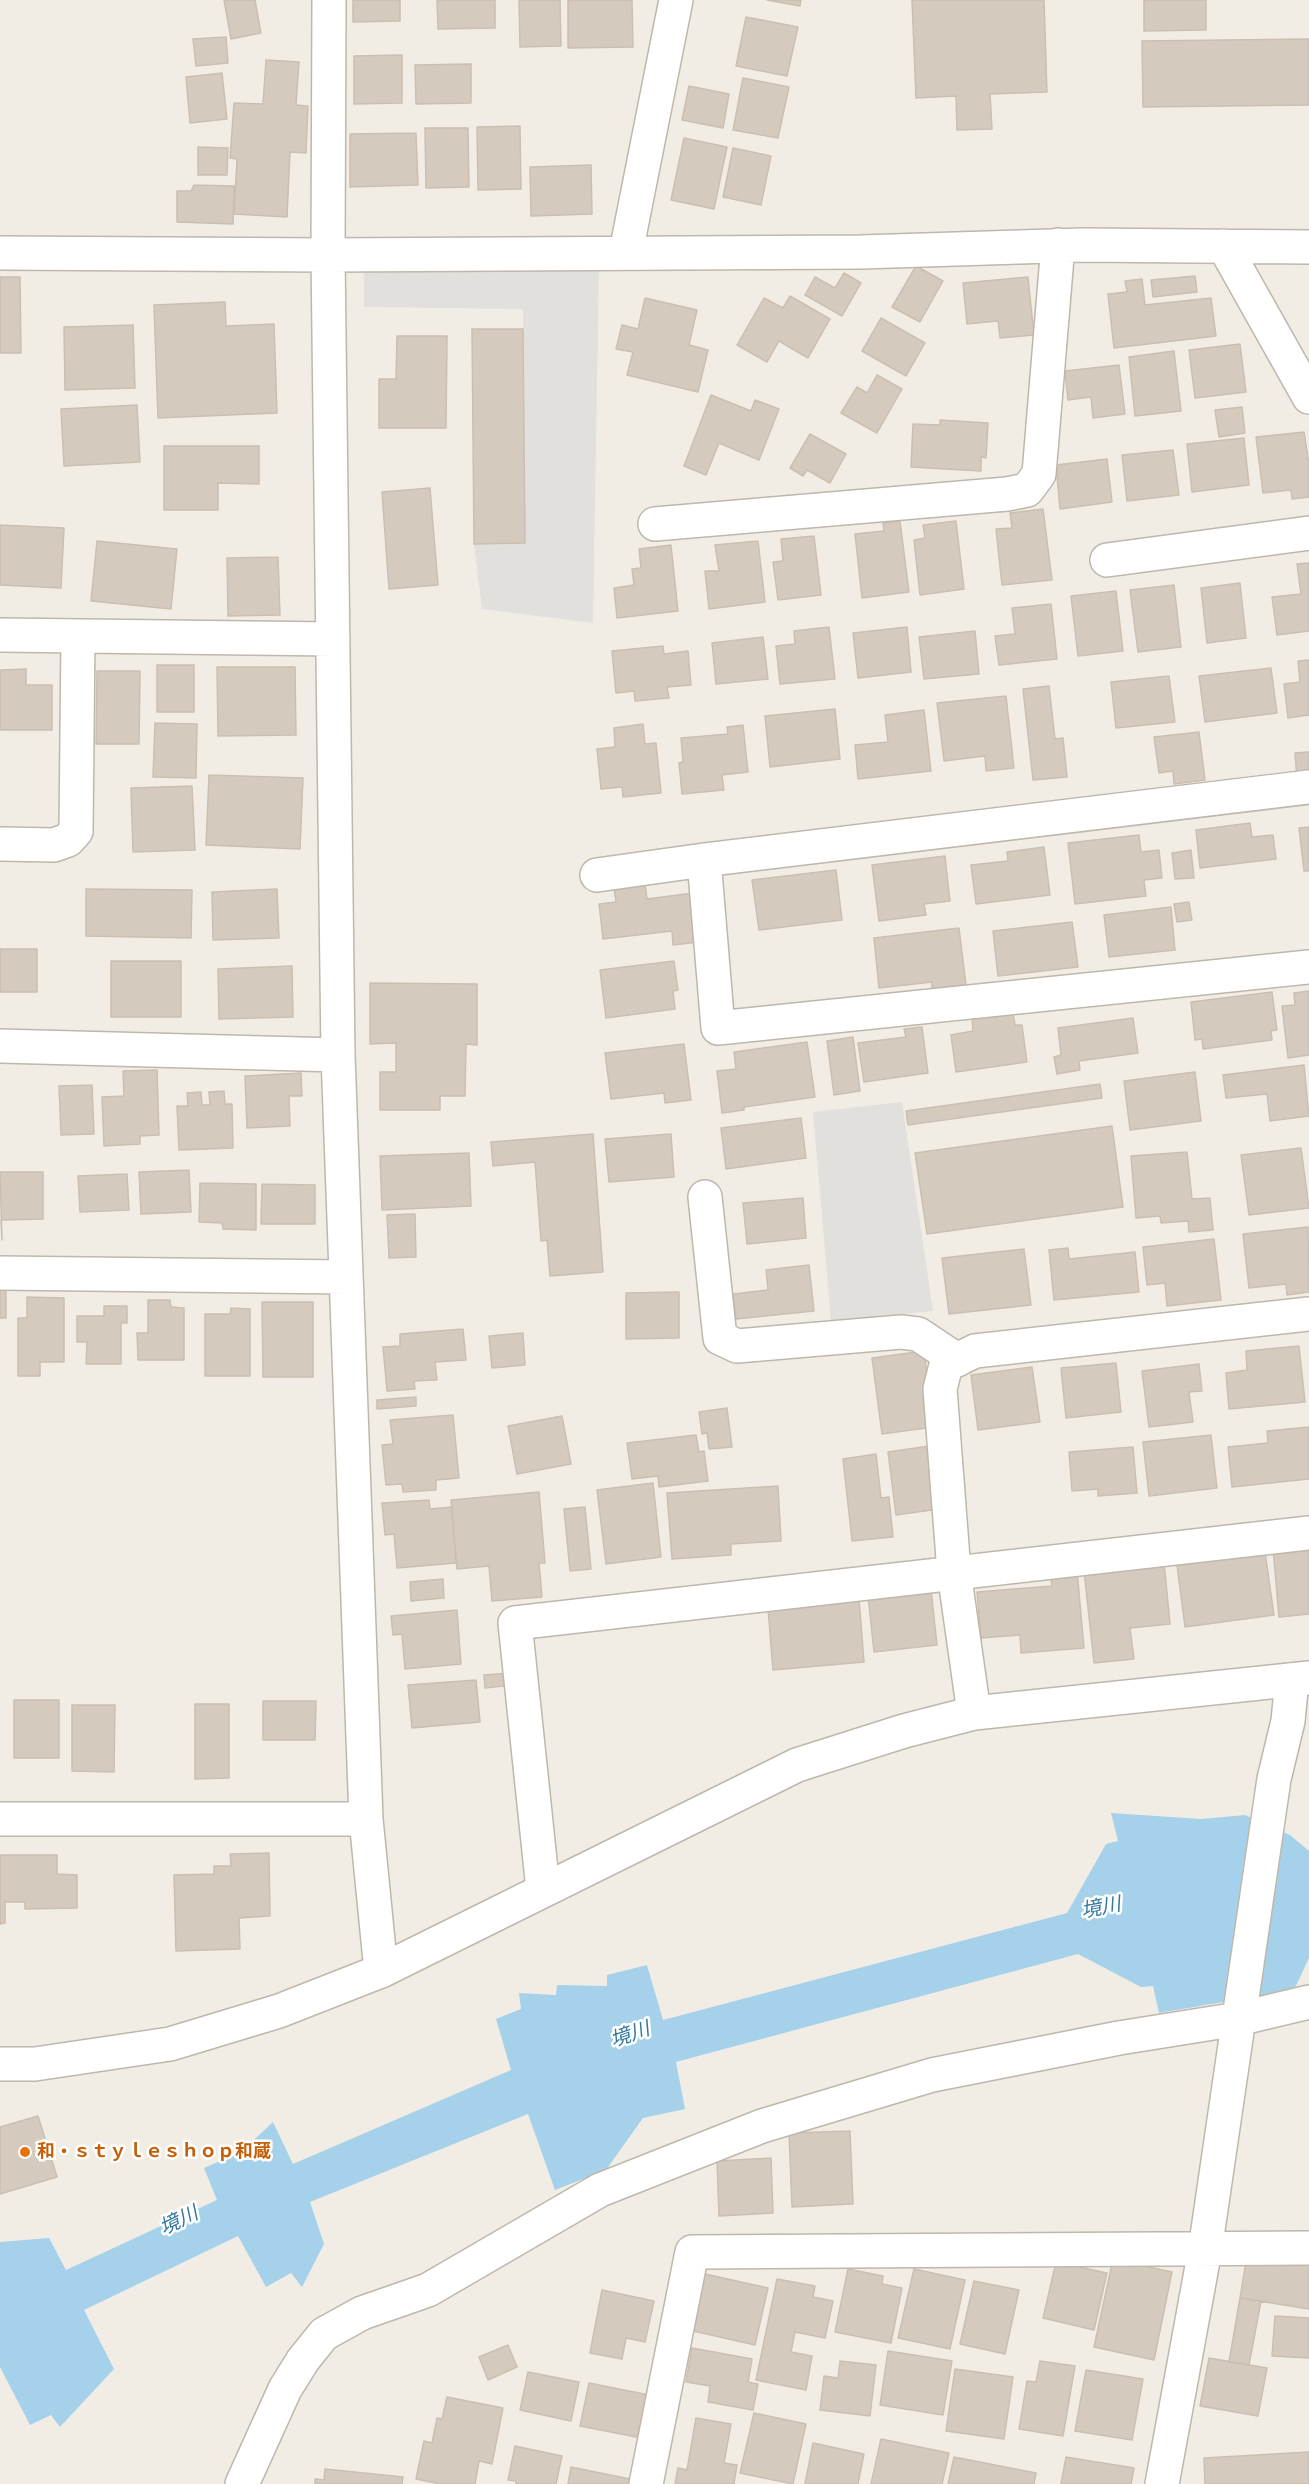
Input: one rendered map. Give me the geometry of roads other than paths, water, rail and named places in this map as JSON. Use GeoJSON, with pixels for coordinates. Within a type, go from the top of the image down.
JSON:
{"type":"FeatureCollection","features":[{"type":"Feature","properties":{"kind":"street"},"geometry":{"type":"LineString","coordinates":[[329,0],[328,255],[338,1055],[366,1819],[381,1971]]}},
{"type":"Feature","properties":{"kind":"street"},"geometry":{"type":"LineString","coordinates":[[626,252],[676,0]]}},
{"type":"Feature","properties":{"kind":"street"},"geometry":{"type":"LineString","coordinates":[[0,253],[328,255],[861,252],[1058,245],[1309,247]]}},
{"type":"Feature","properties":{"kind":"street"},"geometry":{"type":"LineString","coordinates":[[655,524],[1007,494],[1027,490],[1039,474],[1058,245]]}},
{"type":"Feature","properties":{"kind":"street"},"geometry":{"type":"LineString","coordinates":[[1224,246],[1309,397]]}},
{"type":"Feature","properties":{"kind":"street"},"geometry":{"type":"LineString","coordinates":[[1107,560],[1309,533]]}},
{"type":"Feature","properties":{"kind":"street"},"geometry":{"type":"LineString","coordinates":[[0,635],[333,639]]}},
{"type":"Feature","properties":{"kind":"street"},"geometry":{"type":"LineString","coordinates":[[0,844],[54,845],[68,840],[76,831],[78,636]]}},
{"type":"Feature","properties":{"kind":"street"},"geometry":{"type":"LineString","coordinates":[[597,875],[1309,787]]}},
{"type":"Feature","properties":{"kind":"street"},"geometry":{"type":"LineString","coordinates":[[704,860],[718,1028],[1309,967]]}},
{"type":"Feature","properties":{"kind":"street"},"geometry":{"type":"LineString","coordinates":[[0,1046],[338,1055]]}},
{"type":"Feature","properties":{"kind":"street"},"geometry":{"type":"LineString","coordinates":[[705,1197],[720,1338],[737,1346],[902,1332],[918,1334],[957,1360]]}},
{"type":"Feature","properties":{"kind":"street"},"geometry":{"type":"LineString","coordinates":[[0,1273],[346,1277]]}},
{"type":"Feature","properties":{"kind":"street"},"geometry":{"type":"LineString","coordinates":[[974,1713],[954,1572],[940,1389],[945,1365],[975,1351],[1309,1314]]}},
{"type":"Feature","properties":{"kind":"street"},"geometry":{"type":"LineString","coordinates":[[543,1889],[515,1623],[1309,1533]]}},
{"type":"Feature","properties":{"kind":"street"},"geometry":{"type":"LineString","coordinates":[[0,2064],[35,2064],[170,2044],[279,2011],[381,1971],[797,1765],[904,1731],[974,1713],[1301,1679],[1287,1721],[1274,1779],[1205,2250],[1162,2484]]}},
{"type":"Feature","properties":{"kind":"street"},"geometry":{"type":"LineString","coordinates":[[0,1818],[366,1819]]}},
{"type":"Feature","properties":{"kind":"street"},"geometry":{"type":"LineString","coordinates":[[242,2484],[285,2389],[303,2360],[324,2334],[362,2313],[428,2290],[600,2190],[762,2126],[932,2075],[1119,2037],[1241,2008],[1309,2002]]}},
{"type":"Feature","properties":{"kind":"street"},"geometry":{"type":"LineString","coordinates":[[646,2484],[692,2252],[1309,2248]]}},
{"type":"Feature","properties":{"kind":"water","name":"境川"},"geometry":{"type":"Polygon","coordinates":[[[1111,1813],[1201,1819],[1245,1815],[1290,1835],[1309,1851],[1309,1958],[1294,1990],[1159,2013],[1153,1986],[1141,1987],[1078,1954],[676,2062],[685,2109],[643,2118],[606,2170],[555,2190],[528,2114],[310,2202],[324,2244],[302,2287],[291,2273],[266,2287],[238,2236],[84,2310],[114,2369],[60,2427],[51,2415],[30,2425],[0,2367],[0,2242],[49,2238],[66,2270],[217,2200],[204,2168],[241,2152],[273,2122],[293,2164],[511,2070],[496,2019],[521,2009],[519,1993],[556,1995],[557,1985],[607,1986],[607,1975],[647,1965],[663,2020],[1067,1913],[1106,1844],[1118,1841],[1111,1813]]]}},
{"type":"Feature","properties":{"kind":"place","name":"和・ｓｔｙｌｅｓｈｏｐ和蔵"},"geometry":{"type":"Point","coordinates":[25,2152]}}]}
